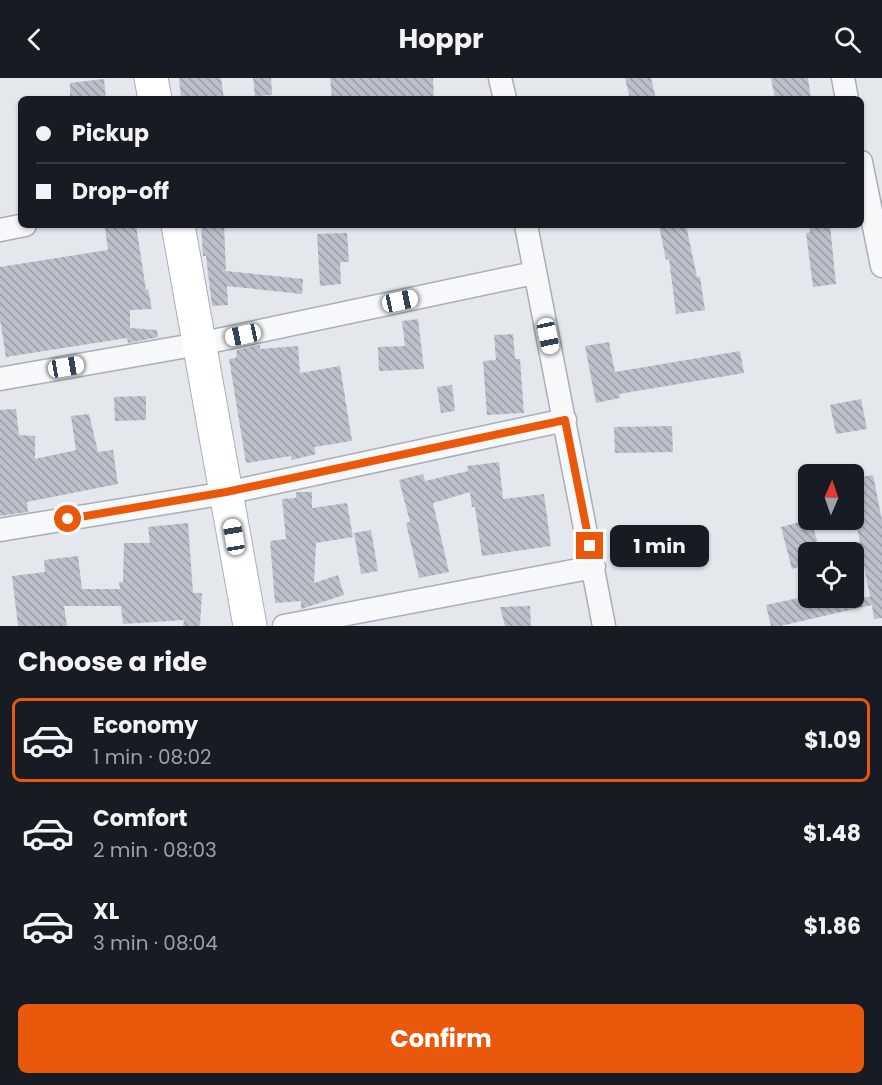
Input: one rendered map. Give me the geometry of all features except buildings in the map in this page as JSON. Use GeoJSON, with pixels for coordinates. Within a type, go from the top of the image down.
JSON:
{"type":"FeatureCollection","features":[{"type":"Feature","properties":{"kind":"street"},"geometry":{"type":"LineString","coordinates":[[151,78],[154,96]]}},
{"type":"Feature","properties":{"kind":"street"},"geometry":{"type":"LineString","coordinates":[[500,78],[504,96]]}},
{"type":"Feature","properties":{"kind":"street"},"geometry":{"type":"LineString","coordinates":[[843,78],[846,96]]}},
{"type":"Feature","properties":{"kind":"street"},"geometry":{"type":"LineString","coordinates":[[869,172],[882,266]]}},
{"type":"Feature","properties":{"kind":"street"},"geometry":{"type":"LineString","coordinates":[[0,230],[18,227]]}},
{"type":"Feature","properties":{"kind":"street"},"geometry":{"type":"LineString","coordinates":[[179,228],[250,626]]}},
{"type":"Feature","properties":{"kind":"street"},"geometry":{"type":"LineString","coordinates":[[526,228],[604,626]]}},
{"type":"Feature","properties":{"kind":"street"},"geometry":{"type":"LineString","coordinates":[[0,379],[198,344],[534,273]]}},
{"type":"Feature","properties":{"kind":"street"},"geometry":{"type":"LineString","coordinates":[[0,530],[226,492],[565,420]]}},
{"type":"Feature","properties":{"kind":"street"},"geometry":{"type":"LineString","coordinates":[[284,626],[594,567]]}},
{"type":"Feature","properties":{"kind":"route"},"geometry":{"type":"LineString","coordinates":[[68,519],[226,492],[565,420],[590,546]]}}]}
